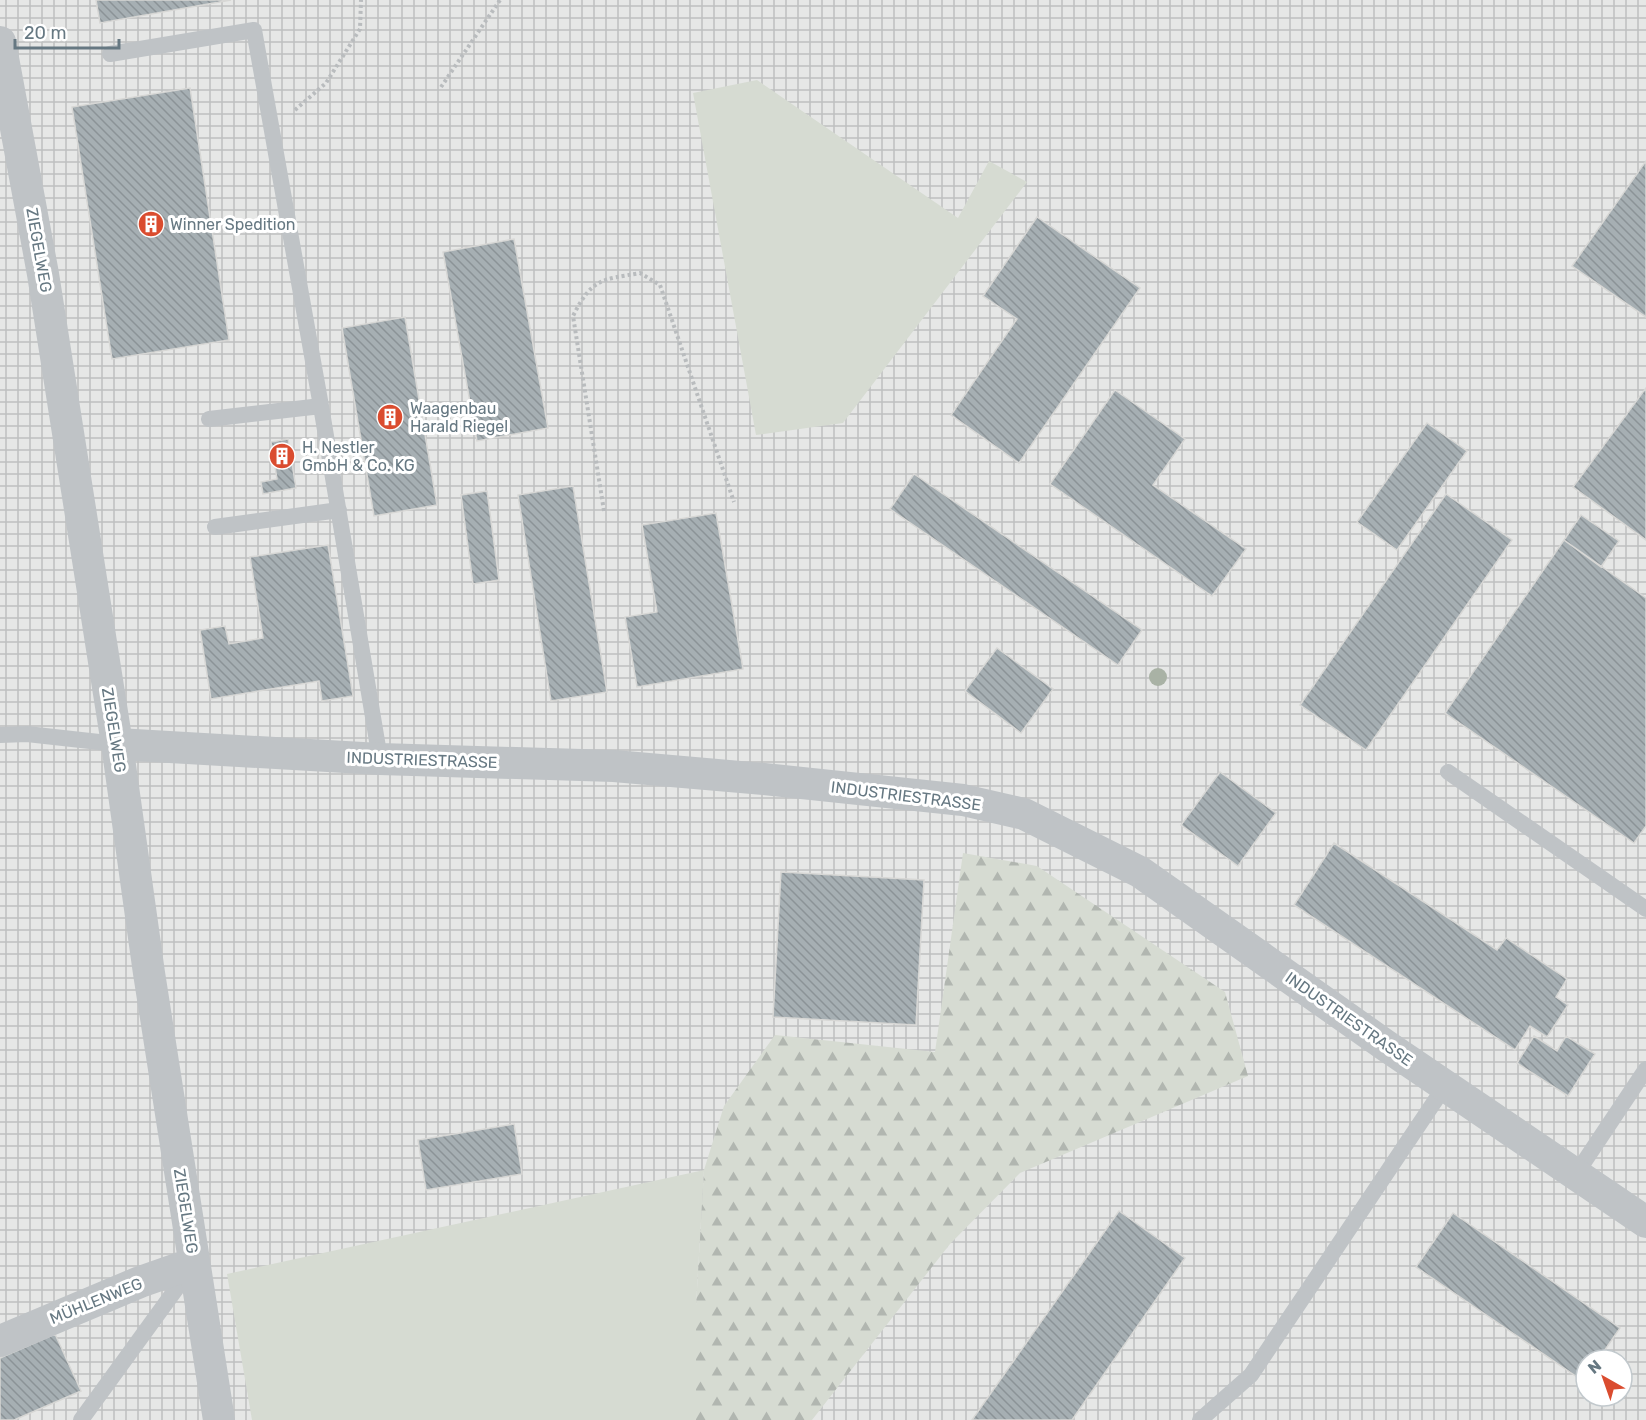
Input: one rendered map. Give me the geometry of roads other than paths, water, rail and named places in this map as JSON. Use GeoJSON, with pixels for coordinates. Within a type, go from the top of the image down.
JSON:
{"type":"FeatureCollection","features":[{"type":"Feature","properties":{"kind":"street","name":"ZIEGELWEG"},"geometry":{"type":"LineString","coordinates":[[0,42],[44,274],[219,1420]]}},
{"type":"Feature","properties":{"kind":"street","name":"INDUSTRIESTRASSE"},"geometry":{"type":"LineString","coordinates":[[117,744],[380,759],[614,766],[963,800],[1024,814],[1140,872],[1445,1086],[1646,1222]]}},
{"type":"Feature","properties":{"kind":"street","name":"MÜHLENWEG"},"geometry":{"type":"LineString","coordinates":[[0,1341],[140,1282],[194,1263]]}},
{"type":"Feature","properties":{"kind":"lane"},"geometry":{"type":"LineString","coordinates":[[111,54],[254,30],[339,510],[380,759]]}},
{"type":"Feature","properties":{"kind":"lane"},"geometry":{"type":"LineString","coordinates":[[209,419],[321,406]]}},
{"type":"Feature","properties":{"kind":"lane"},"geometry":{"type":"LineString","coordinates":[[216,527],[339,510]]}},
{"type":"Feature","properties":{"kind":"lane"},"geometry":{"type":"LineString","coordinates":[[0,735],[27,734],[117,744]]}},
{"type":"Feature","properties":{"kind":"lane"},"geometry":{"type":"LineString","coordinates":[[1448,772],[1646,909]]}},
{"type":"Feature","properties":{"kind":"lane"},"geometry":{"type":"LineString","coordinates":[[1576,1174],[1646,1069]]}},
{"type":"Feature","properties":{"kind":"lane"},"geometry":{"type":"LineString","coordinates":[[1200,1420],[1251,1375],[1445,1086]]}},
{"type":"Feature","properties":{"kind":"lane"},"geometry":{"type":"LineString","coordinates":[[81,1420],[194,1263]]}},
{"type":"Feature","properties":{"kind":"place","name":"Winner Spedition"},"geometry":{"type":"Point","coordinates":[151,224]}},
{"type":"Feature","properties":{"kind":"place","name":"Waagenbau Harald Riegel"},"geometry":{"type":"Point","coordinates":[390,417]}},
{"type":"Feature","properties":{"kind":"place","name":"H. Nestler GmbH & Co. KG"},"geometry":{"type":"Point","coordinates":[282,456]}}]}
